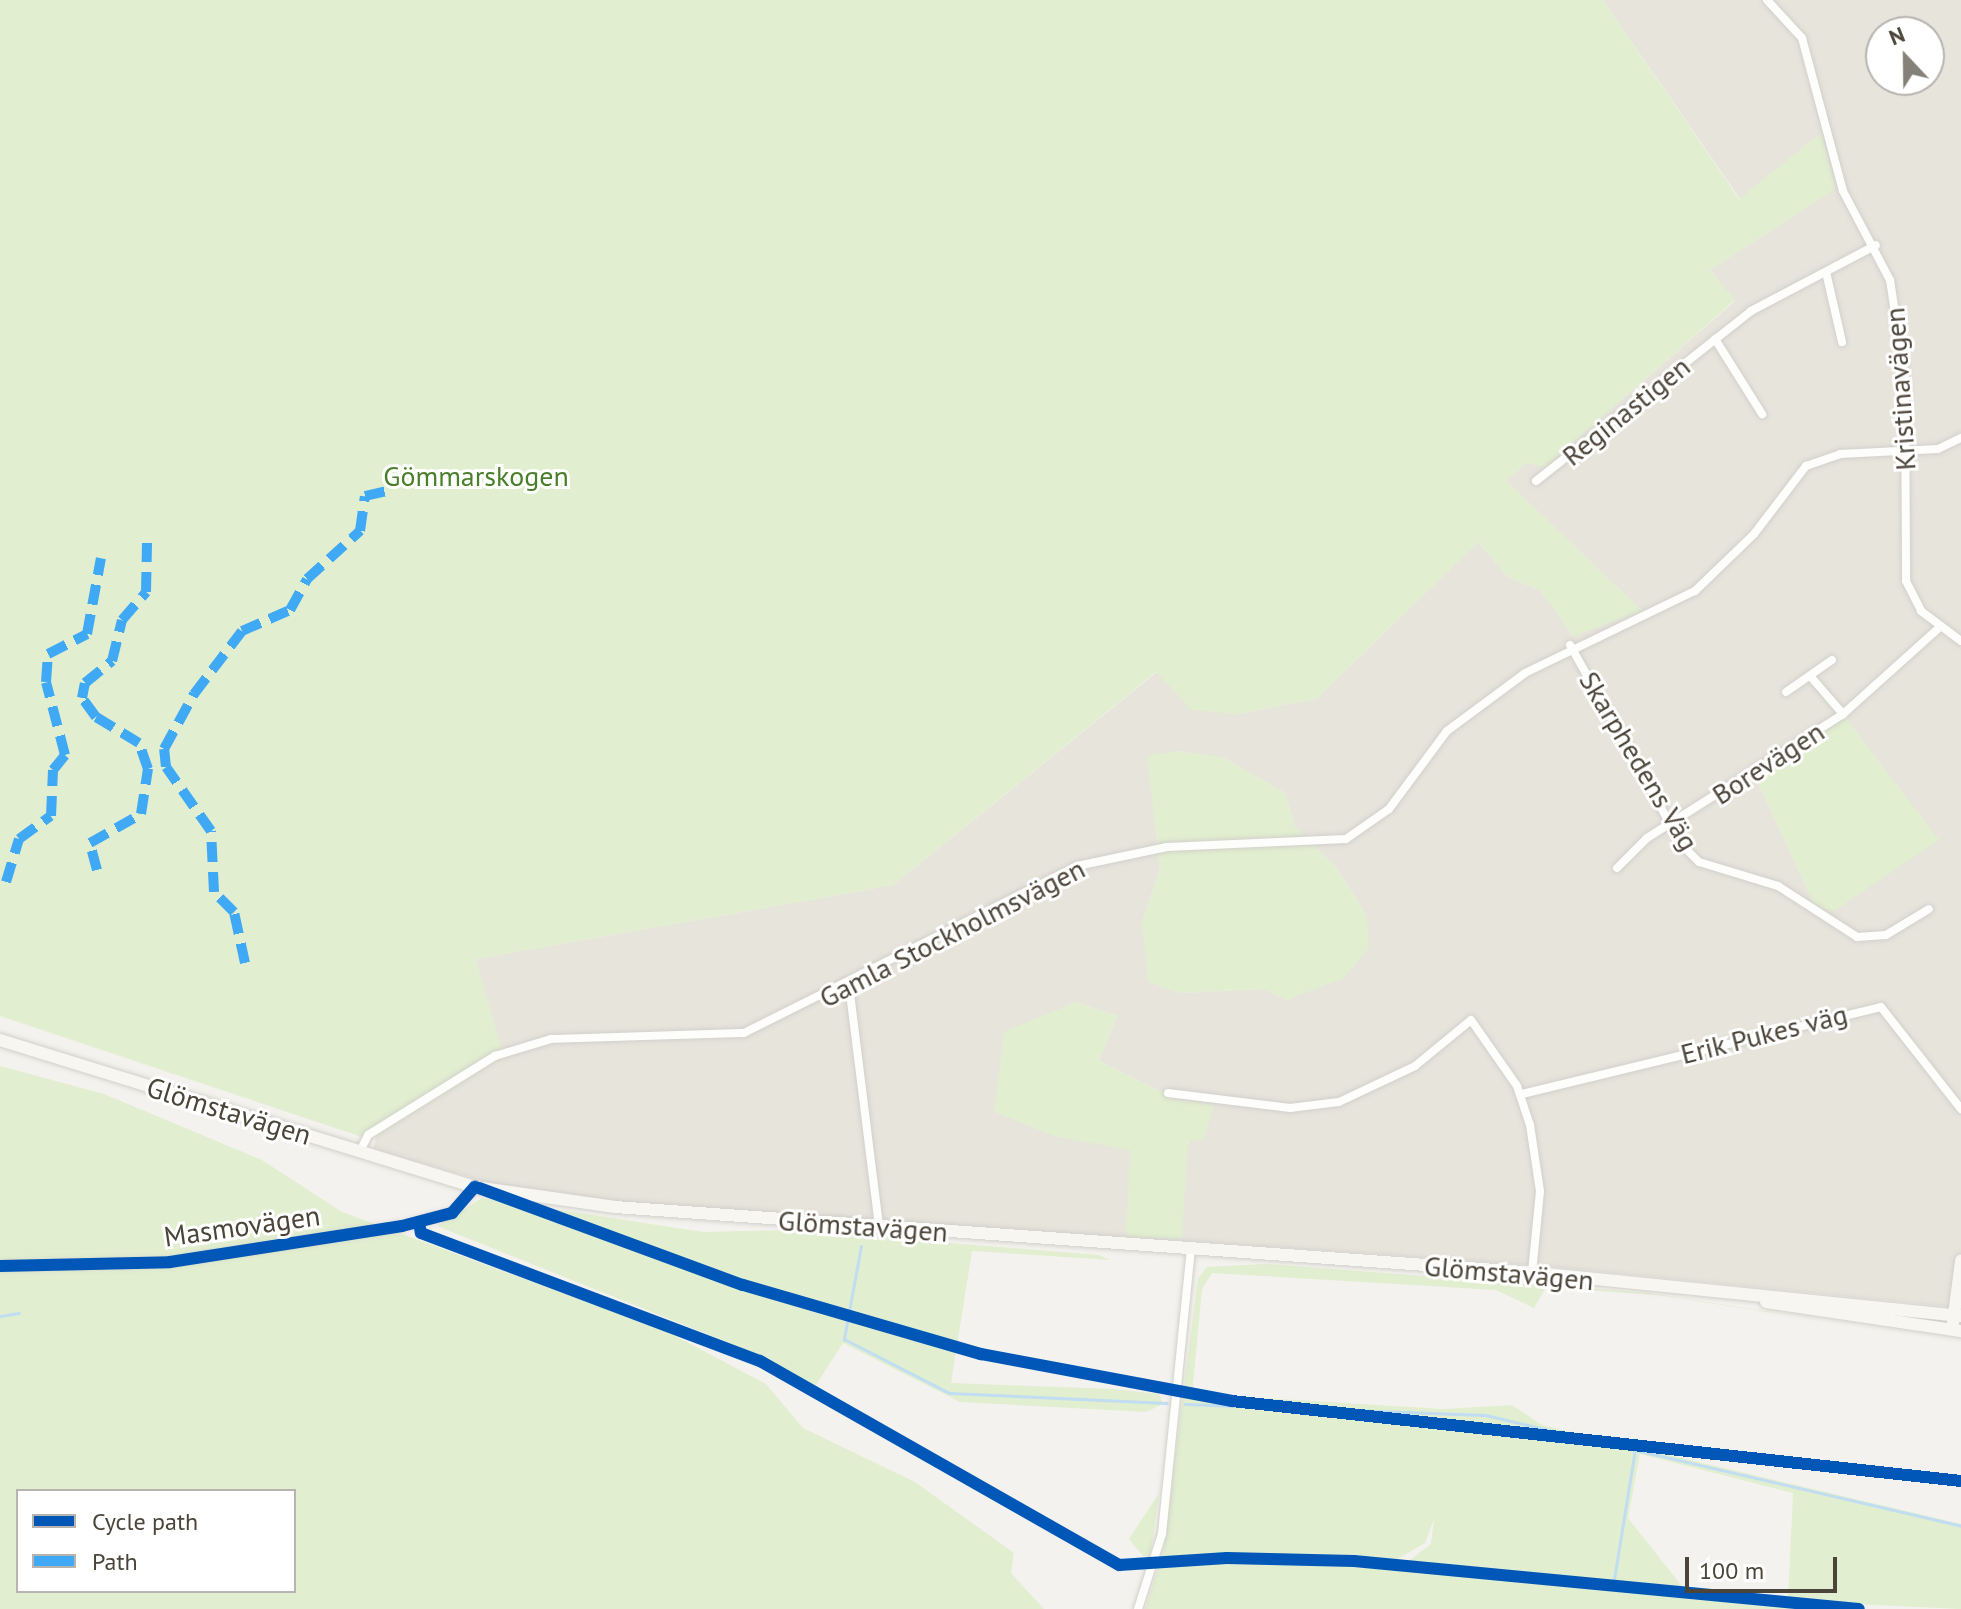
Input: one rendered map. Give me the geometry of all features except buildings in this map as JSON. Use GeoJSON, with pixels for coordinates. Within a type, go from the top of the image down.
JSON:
{"type":"FeatureCollection","features":[{"type":"Feature","properties":{"kind":"main road","name":"Glömstavägen"},"geometry":{"type":"LineString","coordinates":[[0,1040],[475,1187],[615,1207],[1532,1272],[1748,1297],[1957,1316]]}},
{"type":"Feature","properties":{"kind":"main road"},"geometry":{"type":"LineString","coordinates":[[1956,1331],[1961,1261]]}},
{"type":"Feature","properties":{"kind":"main road","name":"Glömstavägen"},"geometry":{"type":"LineString","coordinates":[[1748,1297],[1956,1331]]}},
{"type":"Feature","properties":{"kind":"street","name":"Kristinavägen"},"geometry":{"type":"LineString","coordinates":[[1767,0],[1802,38],[1843,191],[1876,245],[1901,334],[1907,450],[1906,581],[1921,611],[1961,641]]}},
{"type":"Feature","properties":{"kind":"street","name":"Reginastigen"},"geometry":{"type":"LineString","coordinates":[[1536,481],[1715,339],[1876,245]]}},
{"type":"Feature","properties":{"kind":"street"},"geometry":{"type":"LineString","coordinates":[[1826,272],[1842,342]]}},
{"type":"Feature","properties":{"kind":"street","name":"Reginastigen"},"geometry":{"type":"LineString","coordinates":[[1715,339],[1762,414]]}},
{"type":"Feature","properties":{"kind":"street","name":"Gamla Stockholmsvägen"},"geometry":{"type":"LineString","coordinates":[[360,1151],[368,1135],[518,1048],[551,1039],[732,1037],[849,985],[1092,862],[1178,846],[1346,839],[1389,809],[1447,731],[1570,645],[1695,591],[1749,540],[1812,463],[1907,450],[1961,438]]}},
{"type":"Feature","properties":{"kind":"street","name":"Borevägen"},"geometry":{"type":"LineString","coordinates":[[1617,868],[1670,824],[1843,714],[1940,627]]}},
{"type":"Feature","properties":{"kind":"street","name":"Skarphedens Väg"},"geometry":{"type":"LineString","coordinates":[[1570,645],[1670,824],[1699,862],[1778,886],[1846,934],[1886,935],[1929,909]]}},
{"type":"Feature","properties":{"kind":"street","name":"Borevägen"},"geometry":{"type":"LineString","coordinates":[[1786,692],[1832,660]]}},
{"type":"Feature","properties":{"kind":"street","name":"Borevägen"},"geometry":{"type":"LineString","coordinates":[[1811,677],[1843,714]]}},
{"type":"Feature","properties":{"kind":"street"},"geometry":{"type":"LineString","coordinates":[[849,985],[879,1227]]}},
{"type":"Feature","properties":{"kind":"street","name":"Erik Pukes väg"},"geometry":{"type":"LineString","coordinates":[[1522,1094],[1881,1007],[1961,1109]]}},
{"type":"Feature","properties":{"kind":"street"},"geometry":{"type":"LineString","coordinates":[[1168,1093],[1290,1108],[1339,1102],[1415,1066],[1471,1020],[1522,1094],[1540,1191],[1532,1272]]}},
{"type":"Feature","properties":{"kind":"street","name":"Masmovägen"},"geometry":{"type":"LineString","coordinates":[[0,1266],[170,1262],[392,1228],[452,1213],[475,1187]]}},
{"type":"Feature","properties":{"kind":"street"},"geometry":{"type":"LineString","coordinates":[[1138,1609],[1162,1534],[1191,1250]]}},
{"type":"Feature","properties":{"kind":"shaded area"},"geometry":{"type":"Polygon","coordinates":[[[1603,0],[1961,0],[1961,1308],[1535,1265],[630,1203],[490,1183],[373,1149],[377,1134],[454,1085],[476,959],[893,885],[1157,672],[1237,714],[1316,699],[1478,542],[1508,577],[1541,591],[1573,636],[1641,610],[1506,481],[1526,463],[1545,466],[1735,301],[1710,270],[1835,188],[1821,134],[1740,199],[1603,0]],[[1844,716],[1756,778],[1815,906],[1938,840],[1844,716]],[[1178,751],[1148,756],[1160,869],[1142,923],[1180,993],[1264,989],[1287,1000],[1367,916],[1336,868],[1295,827],[1285,793],[1224,758],[1178,751]],[[1075,1002],[1114,1145],[1131,1150],[1127,1237],[1213,1105],[1177,1100],[1099,1061],[1117,1016],[1075,1002]]]}},
{"type":"Feature","properties":{"kind":"green space","name":"Gömmarskogen"},"geometry":{"type":"Polygon","coordinates":[[[0,0],[1603,0],[1739,199],[1821,133],[1835,189],[1710,270],[1735,300],[1545,467],[1526,463],[1506,481],[1642,611],[1573,636],[1541,591],[1508,577],[1478,542],[1316,699],[1237,714],[1192,710],[1156,672],[893,885],[476,959],[504,1057],[371,1140],[0,1016],[0,0]]]}},
{"type":"Feature","properties":{"kind":"green space"},"geometry":{"type":"Polygon","coordinates":[[[1844,716],[1939,840],[1834,911],[1815,906],[1756,778],[1844,716]]]}},
{"type":"Feature","properties":{"kind":"green space"},"geometry":{"type":"Polygon","coordinates":[[[1178,751],[1224,758],[1285,793],[1295,827],[1336,868],[1367,916],[1369,948],[1344,978],[1287,1000],[1264,989],[1180,993],[1148,982],[1142,923],[1160,869],[1147,756],[1178,751]]]}},
{"type":"Feature","properties":{"kind":"green space"},"geometry":{"type":"Polygon","coordinates":[[[1075,1002],[1117,1016],[1099,1061],[1177,1100],[1214,1105],[1204,1140],[1188,1141],[1182,1239],[1126,1237],[1130,1150],[1054,1136],[994,1112],[1004,1032],[1075,1002]]]}},
{"type":"Feature","properties":{"kind":"green space"},"geometry":{"type":"Polygon","coordinates":[[[0,1066],[104,1094],[262,1160],[342,1212],[666,1331],[766,1384],[803,1428],[915,1482],[1014,1553],[1011,1573],[1044,1609],[0,1609],[0,1066]]]}},
{"type":"Feature","properties":{"kind":"green space"},"geometry":{"type":"Polygon","coordinates":[[[482,1198],[703,1232],[790,1230],[1099,1255],[1110,1260],[972,1251],[951,1383],[1114,1389],[1159,1394],[1163,1404],[1146,1412],[960,1402],[843,1343],[814,1388],[757,1354],[437,1226],[482,1198]]]}},
{"type":"Feature","properties":{"kind":"green space"},"geometry":{"type":"Polygon","coordinates":[[[1267,1264],[1649,1293],[1961,1342],[1658,1295],[1546,1287],[1534,1308],[1496,1290],[1212,1273],[1202,1289],[1193,1394],[1443,1409],[1512,1405],[1542,1425],[1961,1524],[1961,1609],[1788,1601],[1793,1493],[1640,1454],[1628,1518],[1685,1590],[1406,1563],[1431,1544],[1434,1519],[1425,1543],[1394,1561],[1162,1559],[1198,1278],[1207,1267],[1267,1264]]]}},
{"type":"Feature","properties":{"kind":"green space"},"geometry":{"type":"Polygon","coordinates":[[[1159,1493],[1150,1557],[1143,1556],[1129,1539],[1159,1493]]]}},
{"type":"Feature","properties":{"kind":"green space"},"geometry":{"type":"Polygon","coordinates":[[[1252,1560],[1400,1567],[1826,1609],[1145,1609],[1159,1566],[1252,1560]]]}},
{"type":"Feature","properties":{"kind":"waterway"},"geometry":{"type":"LineString","coordinates":[[861,1246],[844,1339],[949,1393],[1167,1403]]}},
{"type":"Feature","properties":{"kind":"waterway"},"geometry":{"type":"LineString","coordinates":[[0,1316],[19,1313]]}},
{"type":"Feature","properties":{"kind":"waterway"},"geometry":{"type":"LineString","coordinates":[[1185,1404],[1485,1415],[1961,1526]]}},
{"type":"Feature","properties":{"kind":"waterway"},"geometry":{"type":"LineString","coordinates":[[1614,1579],[1635,1450]]}},
{"type":"Feature","properties":{"kind":"marked path"},"geometry":{"type":"LineString","coordinates":[[245,963],[234,912],[214,892],[211,831],[166,767],[164,749],[194,694],[242,631],[290,610],[307,579],[360,531],[365,496],[387,491]]}},
{"type":"Feature","properties":{"kind":"marked path"},"geometry":{"type":"LineString","coordinates":[[97,870],[90,843],[141,814],[148,769],[139,743],[96,717],[82,698],[85,683],[112,661],[122,620],[146,592],[147,543]]}},
{"type":"Feature","properties":{"kind":"marked path"},"geometry":{"type":"LineString","coordinates":[[6,882],[19,839],[51,816],[53,770],[65,755],[46,682],[48,654],[87,634],[101,558]]}},
{"type":"Feature","properties":{"kind":"cycle path"},"geometry":{"type":"LineString","coordinates":[[0,1266],[170,1262],[402,1226],[452,1213],[475,1187]]}},
{"type":"Feature","properties":{"kind":"cycle path"},"geometry":{"type":"LineString","coordinates":[[479,1188],[743,1285],[981,1354],[1232,1401],[1961,1481]]}},
{"type":"Feature","properties":{"kind":"cycle path"},"geometry":{"type":"LineString","coordinates":[[419,1223],[421,1233],[760,1361],[1119,1565],[1227,1558],[1354,1561],[1859,1609]]}}]}
